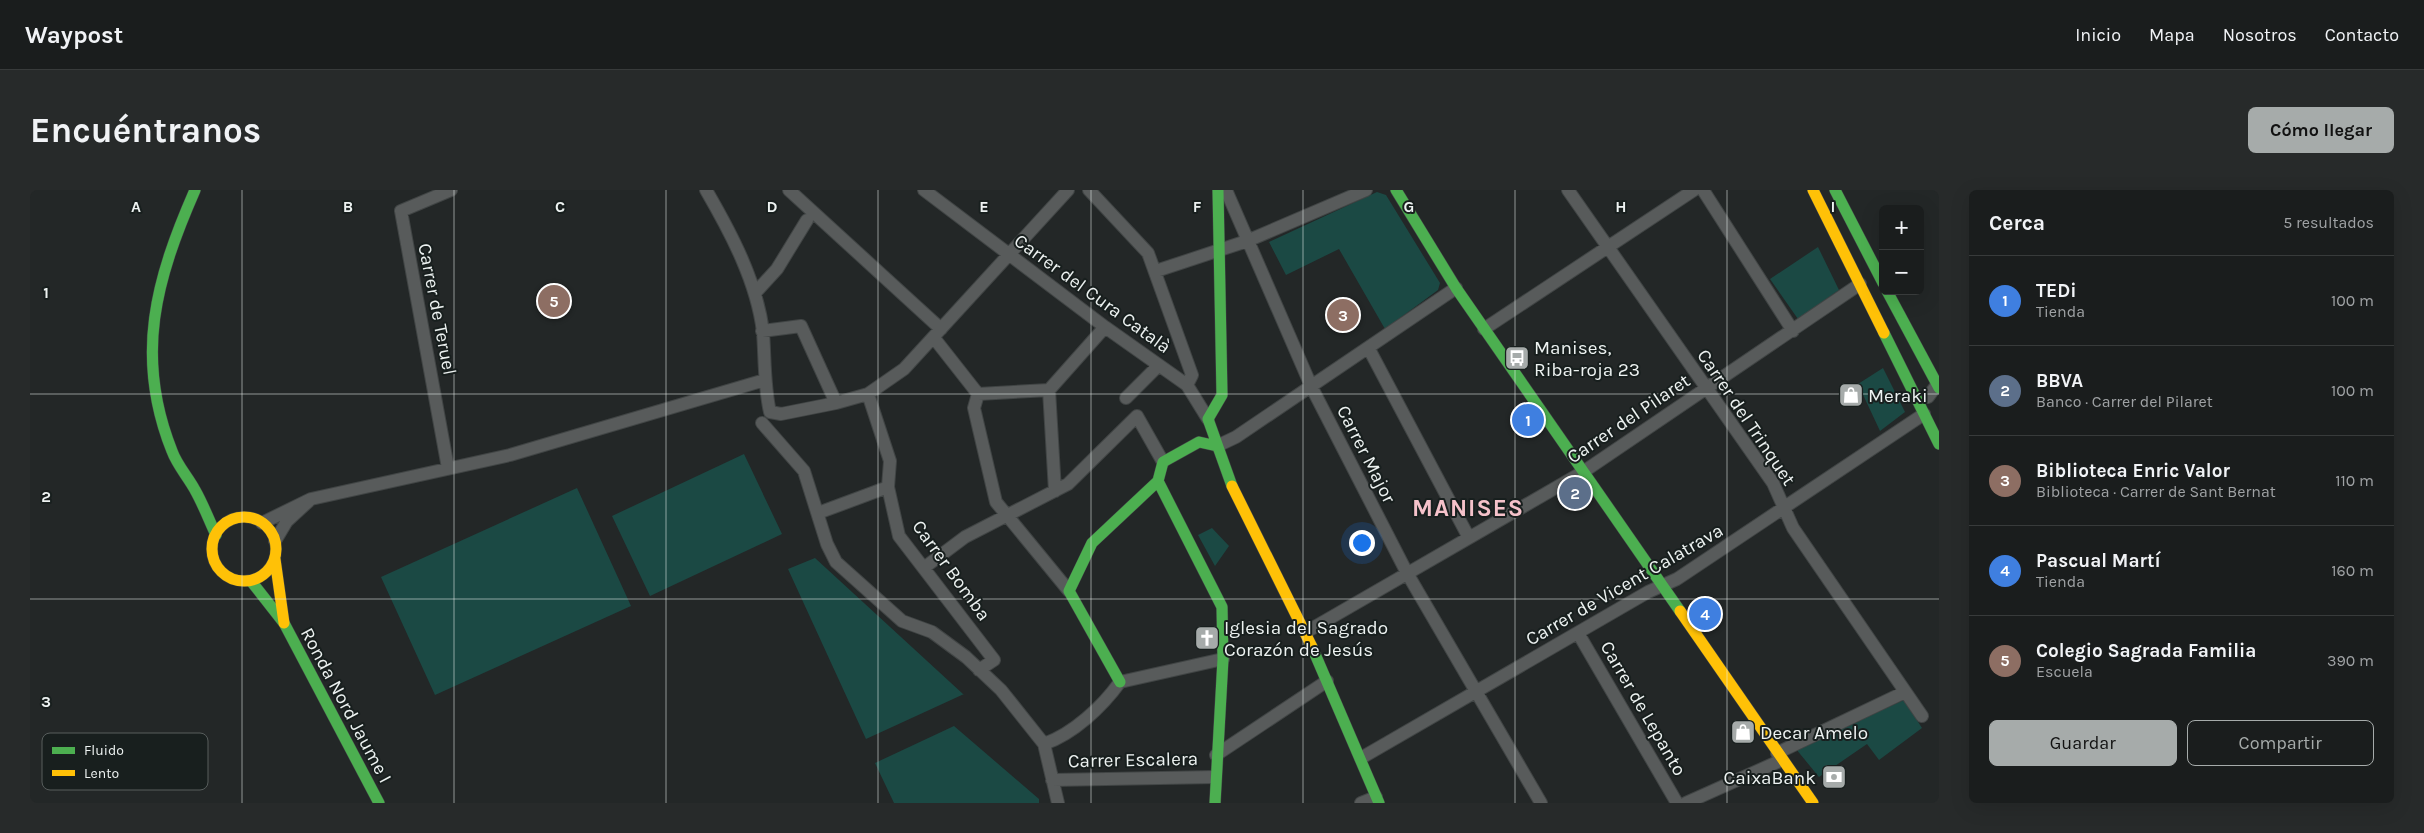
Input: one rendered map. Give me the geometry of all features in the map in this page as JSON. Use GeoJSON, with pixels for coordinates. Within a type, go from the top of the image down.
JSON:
{"type":"FeatureCollection","features":[{"type":"Feature","properties":{"kind":"main road"},"geometry":{"type":"LineString","coordinates":[[195,190],[177,229],[154,300],[151,345],[157,397],[172,453],[195,491],[216,535]]}},
{"type":"Feature","properties":{"kind":"main road"},"geometry":{"type":"LineString","coordinates":[[1208,419],[1222,395],[1221,249],[1218,190]]}},
{"type":"Feature","properties":{"kind":"main road"},"geometry":{"type":"LineString","coordinates":[[1396,190],[1456,288],[1813,803]]}},
{"type":"Feature","properties":{"kind":"main road"},"geometry":{"type":"LineString","coordinates":[[1813,190],[1860,284],[1932,398],[1939,444]]}},
{"type":"Feature","properties":{"kind":"main road"},"geometry":{"type":"LineString","coordinates":[[1835,190],[1879,275]]}},
{"type":"Feature","properties":{"kind":"main road"},"geometry":{"type":"LineString","coordinates":[[1889,295],[1932,398],[1939,420]]}},
{"type":"Feature","properties":{"kind":"main road","name":"Carrer del Cura Català"},"geometry":{"type":"LineString","coordinates":[[1208,419],[1228,477],[1306,632],[1377,800]]}},
{"type":"Feature","properties":{"kind":"main road"},"geometry":{"type":"LineString","coordinates":[[1120,682],[1069,591],[1092,543],[1158,481],[1163,462],[1199,442],[1217,446]]}},
{"type":"Feature","properties":{"kind":"main road"},"geometry":{"type":"LineString","coordinates":[[1158,481],[1222,607],[1223,659],[1216,755],[1215,803]]}},
{"type":"Feature","properties":{"kind":"main road"},"geometry":{"type":"LineString","coordinates":[[195,491],[223,515],[251,518],[262,523],[270,530],[275,541],[275,559],[270,569],[262,576],[251,581],[234,580],[217,567],[212,545],[223,515]]}},
{"type":"Feature","properties":{"kind":"main road","name":"Ronda Nord Jaume I"},"geometry":{"type":"LineString","coordinates":[[275,559],[284,623]]}},
{"type":"Feature","properties":{"kind":"main road","name":"Ronda Nord Jaume I"},"geometry":{"type":"LineString","coordinates":[[251,581],[284,623],[379,803]]}},
{"type":"Feature","properties":{"kind":"street","name":"Carrer de Teruel"},"geometry":{"type":"LineString","coordinates":[[448,468],[401,211],[451,190]]}},
{"type":"Feature","properties":{"kind":"street"},"geometry":{"type":"LineString","coordinates":[[706,190],[719,212],[755,293],[762,331],[766,418],[804,471],[827,544],[836,562],[902,621],[932,632],[1001,690],[1044,744],[1058,803]]}},
{"type":"Feature","properties":{"kind":"street"},"geometry":{"type":"LineString","coordinates":[[789,190],[937,334],[978,394]]}},
{"type":"Feature","properties":{"kind":"street","name":"Carrer del Cura Català"},"geometry":{"type":"LineString","coordinates":[[924,190],[1105,327],[1187,385],[1208,419]]}},
{"type":"Feature","properties":{"kind":"street"},"geometry":{"type":"LineString","coordinates":[[766,418],[868,394],[904,369],[1068,190]]}},
{"type":"Feature","properties":{"kind":"street"},"geometry":{"type":"LineString","coordinates":[[1089,190],[1148,253],[1192,375],[1187,385]]}},
{"type":"Feature","properties":{"kind":"street","name":"Carrer Major"},"geometry":{"type":"LineString","coordinates":[[1226,190],[1312,388],[1407,573],[1541,803]]}},
{"type":"Feature","properties":{"kind":"street"},"geometry":{"type":"LineString","coordinates":[[1156,271],[1247,241],[1366,190]]}},
{"type":"Feature","properties":{"kind":"street","name":"Carrer del Trinquet"},"geometry":{"type":"LineString","coordinates":[[1568,190],[1773,483],[1793,528],[1922,716]]}},
{"type":"Feature","properties":{"kind":"street"},"geometry":{"type":"LineString","coordinates":[[1484,329],[1694,190]]}},
{"type":"Feature","properties":{"kind":"street"},"geometry":{"type":"LineString","coordinates":[[1703,190],[1793,331]]}},
{"type":"Feature","properties":{"kind":"street"},"geometry":{"type":"LineString","coordinates":[[755,293],[777,269],[807,220]]}},
{"type":"Feature","properties":{"kind":"street","name":"Carrer del Pilaret"},"geometry":{"type":"LineString","coordinates":[[1306,632],[1468,536],[1583,472],[1860,284]]}},
{"type":"Feature","properties":{"kind":"street"},"geometry":{"type":"LineString","coordinates":[[1217,446],[1236,437],[1312,388],[1456,288]]}},
{"type":"Feature","properties":{"kind":"street"},"geometry":{"type":"LineString","coordinates":[[762,331],[801,326],[836,403]]}},
{"type":"Feature","properties":{"kind":"street"},"geometry":{"type":"LineString","coordinates":[[1055,491],[1049,390],[1105,327]]}},
{"type":"Feature","properties":{"kind":"street"},"geometry":{"type":"LineString","coordinates":[[1369,348],[1468,536]]}},
{"type":"Feature","properties":{"kind":"street"},"geometry":{"type":"LineString","coordinates":[[1126,398],[1159,365]]}},
{"type":"Feature","properties":{"kind":"street"},"geometry":{"type":"LineString","coordinates":[[262,523],[311,499],[510,455],[765,380]]}},
{"type":"Feature","properties":{"kind":"street"},"geometry":{"type":"LineString","coordinates":[[978,394],[1049,390]]}},
{"type":"Feature","properties":{"kind":"street","name":"Carrer Bomba"},"geometry":{"type":"LineString","coordinates":[[868,394],[890,461],[888,487],[900,536],[994,660],[979,670]]}},
{"type":"Feature","properties":{"kind":"street"},"geometry":{"type":"LineString","coordinates":[[978,394],[974,408],[996,502],[1005,516],[1069,591]]}},
{"type":"Feature","properties":{"kind":"street","name":"Carrer de Vicent Calatrava"},"geometry":{"type":"LineString","coordinates":[[1360,758],[1476,690],[1662,585],[1677,579],[1784,509],[1804,492],[1932,398]]}},
{"type":"Feature","properties":{"kind":"street"},"geometry":{"type":"LineString","coordinates":[[925,567],[965,538],[1068,484],[1137,416],[1163,462]]}},
{"type":"Feature","properties":{"kind":"street"},"geometry":{"type":"LineString","coordinates":[[818,513],[888,487]]}},
{"type":"Feature","properties":{"kind":"street"},"geometry":{"type":"LineString","coordinates":[[275,541],[287,521],[311,499]]}},
{"type":"Feature","properties":{"kind":"street","name":"Carrer de Lepanto"},"geometry":{"type":"LineString","coordinates":[[1578,633],[1677,803]]}},
{"type":"Feature","properties":{"kind":"street"},"geometry":{"type":"LineString","coordinates":[[1044,744],[1061,738],[1110,696],[1120,682],[1223,659]]}},
{"type":"Feature","properties":{"kind":"street"},"geometry":{"type":"LineString","coordinates":[[1216,755],[1327,681]]}},
{"type":"Feature","properties":{"kind":"street"},"geometry":{"type":"LineString","coordinates":[[1686,803],[1905,692]]}},
{"type":"Feature","properties":{"kind":"street","name":"Carrer Escalera"},"geometry":{"type":"LineString","coordinates":[[1052,780],[1069,778],[1215,777]]}},
{"type":"Feature","properties":{"kind":"street"},"geometry":{"type":"LineString","coordinates":[[1362,803],[1377,800]]}},
{"type":"Feature","properties":{"kind":"green space"},"geometry":{"type":"Polygon","coordinates":[[[1377,192],[1386,195],[1440,283],[1438,290],[1385,329],[1339,249],[1286,275],[1269,242],[1377,192]]]}},
{"type":"Feature","properties":{"kind":"green space"},"geometry":{"type":"Polygon","coordinates":[[[1818,247],[1839,290],[1798,319],[1770,279],[1818,247]]]}},
{"type":"Feature","properties":{"kind":"green space"},"geometry":{"type":"Polygon","coordinates":[[[1883,368],[1905,412],[1880,431],[1858,384],[1883,368]]]}},
{"type":"Feature","properties":{"kind":"green space"},"geometry":{"type":"Polygon","coordinates":[[[744,454],[782,534],[650,596],[612,516],[744,454]]]}},
{"type":"Feature","properties":{"kind":"green space"},"geometry":{"type":"Polygon","coordinates":[[[577,488],[631,606],[435,695],[381,577],[577,488]]]}},
{"type":"Feature","properties":{"kind":"green space"},"geometry":{"type":"Polygon","coordinates":[[[1212,528],[1229,546],[1215,566],[1198,535],[1212,528]]]}},
{"type":"Feature","properties":{"kind":"green space"},"geometry":{"type":"Polygon","coordinates":[[[815,558],[964,694],[866,739],[788,569],[815,558]]]}},
{"type":"Feature","properties":{"kind":"green space"},"geometry":{"type":"Polygon","coordinates":[[[1904,700],[1922,728],[1879,760],[1867,744],[1819,777],[1796,749],[1904,700]]]}},
{"type":"Feature","properties":{"kind":"green space"},"geometry":{"type":"Polygon","coordinates":[[[954,726],[1039,799],[1039,803],[894,803],[875,763],[954,726]]]}},
{"type":"Feature","properties":{"kind":"traffic: fast"},"geometry":{"type":"LineString","coordinates":[[195,190],[181,223],[161,287],[155,318],[152,350],[154,383],[160,416],[172,451],[198,495],[216,535]]}},
{"type":"Feature","properties":{"kind":"traffic: fast"},"geometry":{"type":"LineString","coordinates":[[1218,190],[1222,395],[1208,419],[1232,486]]}},
{"type":"Feature","properties":{"kind":"traffic: fast"},"geometry":{"type":"LineString","coordinates":[[1396,190],[1456,288],[1680,611]]}},
{"type":"Feature","properties":{"kind":"traffic: fast"},"geometry":{"type":"LineString","coordinates":[[1835,190],[1879,275]]}},
{"type":"Feature","properties":{"kind":"traffic: fast"},"geometry":{"type":"LineString","coordinates":[[1889,295],[1939,388]]}},
{"type":"Feature","properties":{"kind":"traffic: fast"},"geometry":{"type":"LineString","coordinates":[[1884,333],[1939,444]]}},
{"type":"Feature","properties":{"kind":"traffic: fast"},"geometry":{"type":"LineString","coordinates":[[1120,682],[1069,591],[1092,543],[1158,481],[1163,462],[1199,442],[1217,446]]}},
{"type":"Feature","properties":{"kind":"traffic: fast"},"geometry":{"type":"LineString","coordinates":[[1158,481],[1222,607],[1223,659],[1215,803]]}},
{"type":"Feature","properties":{"kind":"traffic: fast"},"geometry":{"type":"LineString","coordinates":[[251,581],[284,623],[379,803]]}},
{"type":"Feature","properties":{"kind":"traffic: fast"},"geometry":{"type":"LineString","coordinates":[[1312,647],[1379,803]]}},
{"type":"Feature","properties":{"kind":"traffic: slow"},"geometry":{"type":"LineString","coordinates":[[1813,190],[1884,333]]}},
{"type":"Feature","properties":{"kind":"traffic: slow"},"geometry":{"type":"LineString","coordinates":[[1232,486],[1312,647]]}},
{"type":"Feature","properties":{"kind":"traffic: slow"},"geometry":{"type":"LineString","coordinates":[[244,517],[262,523],[270,531],[276,549],[270,567],[262,575],[244,581],[226,575],[218,567],[212,549],[218,531],[226,523],[244,517]]}},
{"type":"Feature","properties":{"kind":"traffic: slow"},"geometry":{"type":"LineString","coordinates":[[275,559],[284,623]]}},
{"type":"Feature","properties":{"kind":"traffic: slow"},"geometry":{"type":"LineString","coordinates":[[1680,611],[1813,803]]}},
{"type":"Feature","properties":{"kind":"place","name":"Colegio Sagrada Familia"},"geometry":{"type":"Point","coordinates":[554,301]}},
{"type":"Feature","properties":{"kind":"place","name":"Biblioteca Enric Valor"},"geometry":{"type":"Point","coordinates":[1343,315]}},
{"type":"Feature","properties":{"kind":"place","name":"Manises, Riba-roja 23"},"geometry":{"type":"Point","coordinates":[1517,358]}},
{"type":"Feature","properties":{"kind":"place","name":"Meraki"},"geometry":{"type":"Point","coordinates":[1851,395]}},
{"type":"Feature","properties":{"kind":"place","name":"TEDi"},"geometry":{"type":"Point","coordinates":[1528,420]}},
{"type":"Feature","properties":{"kind":"place","name":"BBVA"},"geometry":{"type":"Point","coordinates":[1575,493]}},
{"type":"Feature","properties":{"kind":"place","name":"Pascual Martí"},"geometry":{"type":"Point","coordinates":[1705,614]}},
{"type":"Feature","properties":{"kind":"place","name":"Iglesia del Sagrado Corazón de Jesús"},"geometry":{"type":"Point","coordinates":[1207,638]}},
{"type":"Feature","properties":{"kind":"place","name":"Decar Amelo"},"geometry":{"type":"Point","coordinates":[1743,732]}},
{"type":"Feature","properties":{"kind":"place","name":"CaixaBank"},"geometry":{"type":"Point","coordinates":[1834,777]}},
{"type":"Feature","properties":{"kind":"district","name":"MANISES"},"geometry":{"type":"Point","coordinates":[1468,508]}}]}
